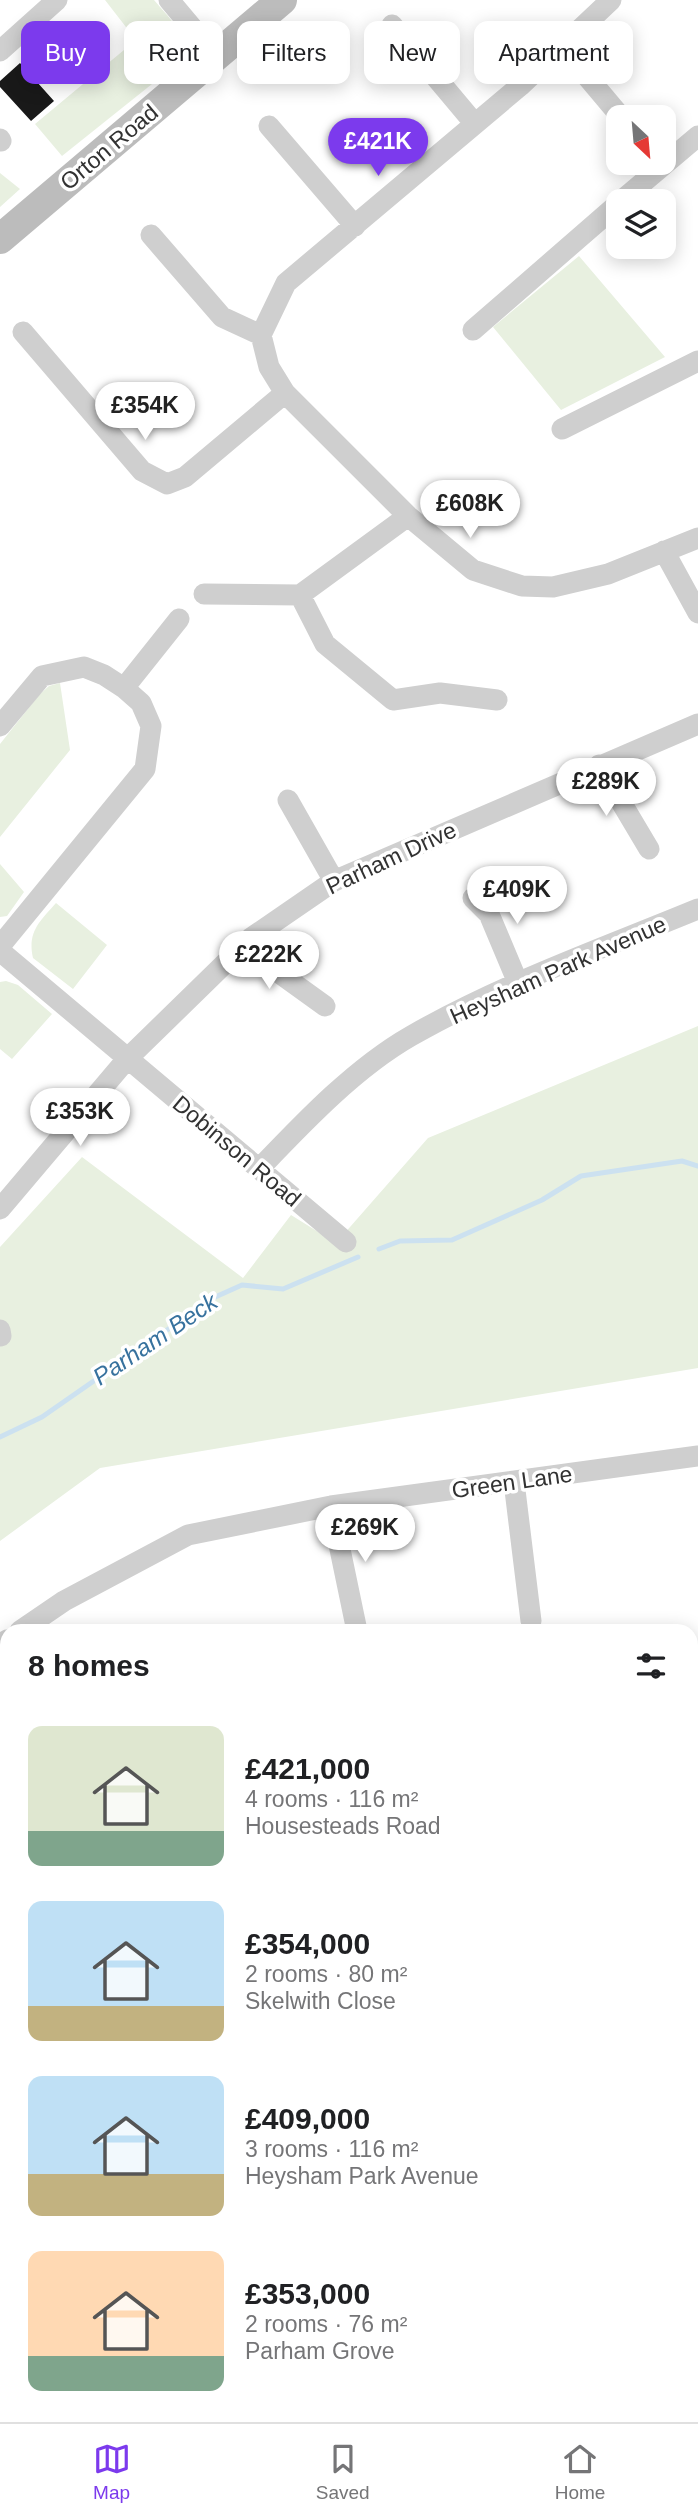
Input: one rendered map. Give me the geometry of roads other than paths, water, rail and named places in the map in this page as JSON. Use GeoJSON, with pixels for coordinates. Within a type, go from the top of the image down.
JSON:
{"type":"FeatureCollection","features":[{"type":"Feature","properties":{"kind":"street"},"geometry":{"type":"LineString","coordinates":[[0,51],[57,0]]}},
{"type":"Feature","properties":{"kind":"street"},"geometry":{"type":"LineString","coordinates":[[169,0],[187,21]]}},
{"type":"Feature","properties":{"kind":"street","name":"Orton Road"},"geometry":{"type":"LineString","coordinates":[[223,50],[282,0]]}},
{"type":"Feature","properties":{"kind":"street"},"geometry":{"type":"LineString","coordinates":[[589,21],[608,1]]}},
{"type":"Feature","properties":{"kind":"street","name":"Orton Road"},"geometry":{"type":"LineString","coordinates":[[0,239],[183,84]]}},
{"type":"Feature","properties":{"kind":"street"},"geometry":{"type":"LineString","coordinates":[[441,84],[475,124]]}},
{"type":"Feature","properties":{"kind":"street"},"geometry":{"type":"LineString","coordinates":[[521,84],[286,284],[261,335],[269,367],[285,393],[408,516],[473,570],[522,586],[553,587],[578,584],[698,538]]}},
{"type":"Feature","properties":{"kind":"street"},"geometry":{"type":"LineString","coordinates":[[593,84],[611,105]]}},
{"type":"Feature","properties":{"kind":"street"},"geometry":{"type":"LineString","coordinates":[[269,126],[355,226]]}},
{"type":"Feature","properties":{"kind":"street"},"geometry":{"type":"LineString","coordinates":[[676,153],[698,136]]}},
{"type":"Feature","properties":{"kind":"street"},"geometry":{"type":"LineString","coordinates":[[635,189],[650,175]]}},
{"type":"Feature","properties":{"kind":"street"},"geometry":{"type":"LineString","coordinates":[[473,330],[606,215]]}},
{"type":"Feature","properties":{"kind":"street"},"geometry":{"type":"LineString","coordinates":[[151,235],[222,317],[261,335]]}},
{"type":"Feature","properties":{"kind":"street"},"geometry":{"type":"LineString","coordinates":[[23,332],[142,471],[167,484],[185,477],[285,393]]}},
{"type":"Feature","properties":{"kind":"street"},"geometry":{"type":"LineString","coordinates":[[562,429],[698,361]]}},
{"type":"Feature","properties":{"kind":"street"},"geometry":{"type":"LineString","coordinates":[[204,594],[300,595],[408,516]]}},
{"type":"Feature","properties":{"kind":"street"},"geometry":{"type":"LineString","coordinates":[[664,551],[698,613]]}},
{"type":"Feature","properties":{"kind":"street"},"geometry":{"type":"LineString","coordinates":[[300,595],[325,645],[393,700],[440,693],[497,700]]}},
{"type":"Feature","properties":{"kind":"street"},"geometry":{"type":"LineString","coordinates":[[124,688],[179,619]]}},
{"type":"Feature","properties":{"kind":"street"},"geometry":{"type":"LineString","coordinates":[[0,726],[42,676],[84,667],[104,675],[124,688],[141,703],[151,726],[145,769],[0,948]]}},
{"type":"Feature","properties":{"kind":"street","name":"Parham Drive"},"geometry":{"type":"LineString","coordinates":[[0,1209],[127,1059],[251,938],[334,881],[698,724]]}},
{"type":"Feature","properties":{"kind":"street"},"geometry":{"type":"LineString","coordinates":[[599,765],[649,849]]}},
{"type":"Feature","properties":{"kind":"street"},"geometry":{"type":"LineString","coordinates":[[288,800],[334,881]]}},
{"type":"Feature","properties":{"kind":"street"},"geometry":{"type":"LineString","coordinates":[[473,898],[489,914],[518,983]]}},
{"type":"Feature","properties":{"kind":"street","name":"Heysham Park Avenue"},"geometry":{"type":"LineString","coordinates":[[260,1168],[325,1102],[409,1037],[518,983],[698,909]]}},
{"type":"Feature","properties":{"kind":"street"},"geometry":{"type":"LineString","coordinates":[[251,938],[282,975],[324,1006]]}},
{"type":"Feature","properties":{"kind":"street","name":"Dobinson Road"},"geometry":{"type":"LineString","coordinates":[[0,948],[127,1059],[346,1242]]}},
{"type":"Feature","properties":{"kind":"street","name":"Green Lane"},"geometry":{"type":"LineString","coordinates":[[30,1624],[64,1601],[188,1535],[331,1506],[698,1456]]}},
{"type":"Feature","properties":{"kind":"street"},"geometry":{"type":"LineString","coordinates":[[514,1482],[531,1621]]}},
{"type":"Feature","properties":{"kind":"street"},"geometry":{"type":"LineString","coordinates":[[331,1506],[356,1624]]}},
{"type":"Feature","properties":{"kind":"waterway","name":"Parham Beck"},"geometry":{"type":"LineString","coordinates":[[379,1249],[400,1241],[452,1240],[542,1200],[581,1176],[682,1161],[698,1166]]}},
{"type":"Feature","properties":{"kind":"waterway","name":"Parham Beck"},"geometry":{"type":"LineString","coordinates":[[0,1437],[42,1417],[213,1298],[242,1285],[283,1289],[358,1257]]}}]}
